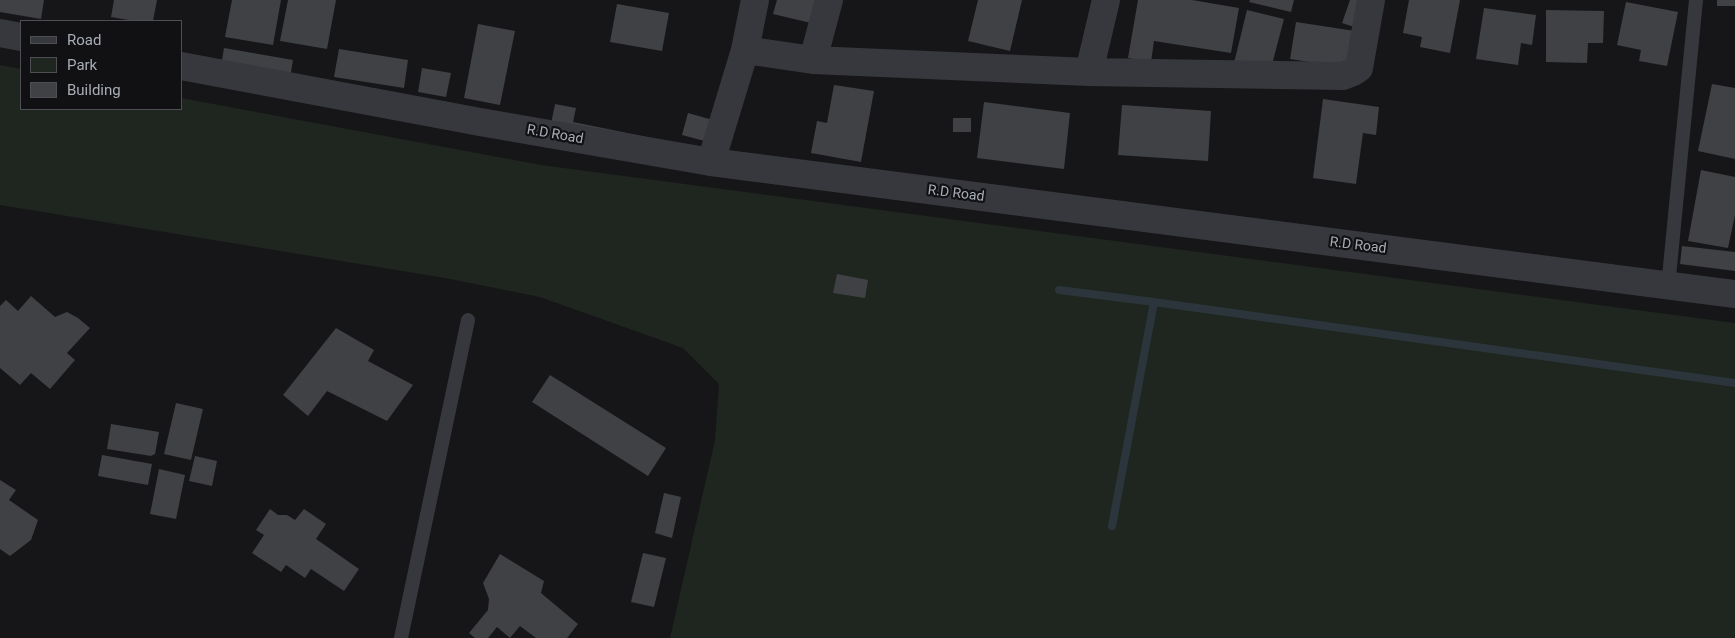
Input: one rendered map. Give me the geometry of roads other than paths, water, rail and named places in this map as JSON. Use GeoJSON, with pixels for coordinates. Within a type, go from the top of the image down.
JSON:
{"type":"FeatureCollection","features":[{"type":"Feature","properties":{"kind":"street"},"geometry":{"type":"LineString","coordinates":[[712,162],[745,50],[755,0]]}},
{"type":"Feature","properties":{"kind":"street"},"geometry":{"type":"LineString","coordinates":[[813,60],[829,0]]}},
{"type":"Feature","properties":{"kind":"street"},"geometry":{"type":"LineString","coordinates":[[1089,72],[1106,0]]}},
{"type":"Feature","properties":{"kind":"street"},"geometry":{"type":"LineString","coordinates":[[745,50],[813,60],[1089,72],[1343,76],[1359,68],[1371,0]]}},
{"type":"Feature","properties":{"kind":"street"},"geometry":{"type":"LineString","coordinates":[[0,33],[20,37]]}},
{"type":"Feature","properties":{"kind":"street","name":"R.D Road"},"geometry":{"type":"LineString","coordinates":[[182,66],[480,122],[712,162],[1735,294]]}},
{"type":"Feature","properties":{"kind":"lane"},"geometry":{"type":"LineString","coordinates":[[1668,286],[1696,0]]}},
{"type":"Feature","properties":{"kind":"lane"},"geometry":{"type":"LineString","coordinates":[[401,638],[468,320]]}},
{"type":"Feature","properties":{"kind":"waterway"},"geometry":{"type":"LineString","coordinates":[[1059,290],[1735,383]]}},
{"type":"Feature","properties":{"kind":"waterway"},"geometry":{"type":"LineString","coordinates":[[1112,526],[1154,302]]}}]}
